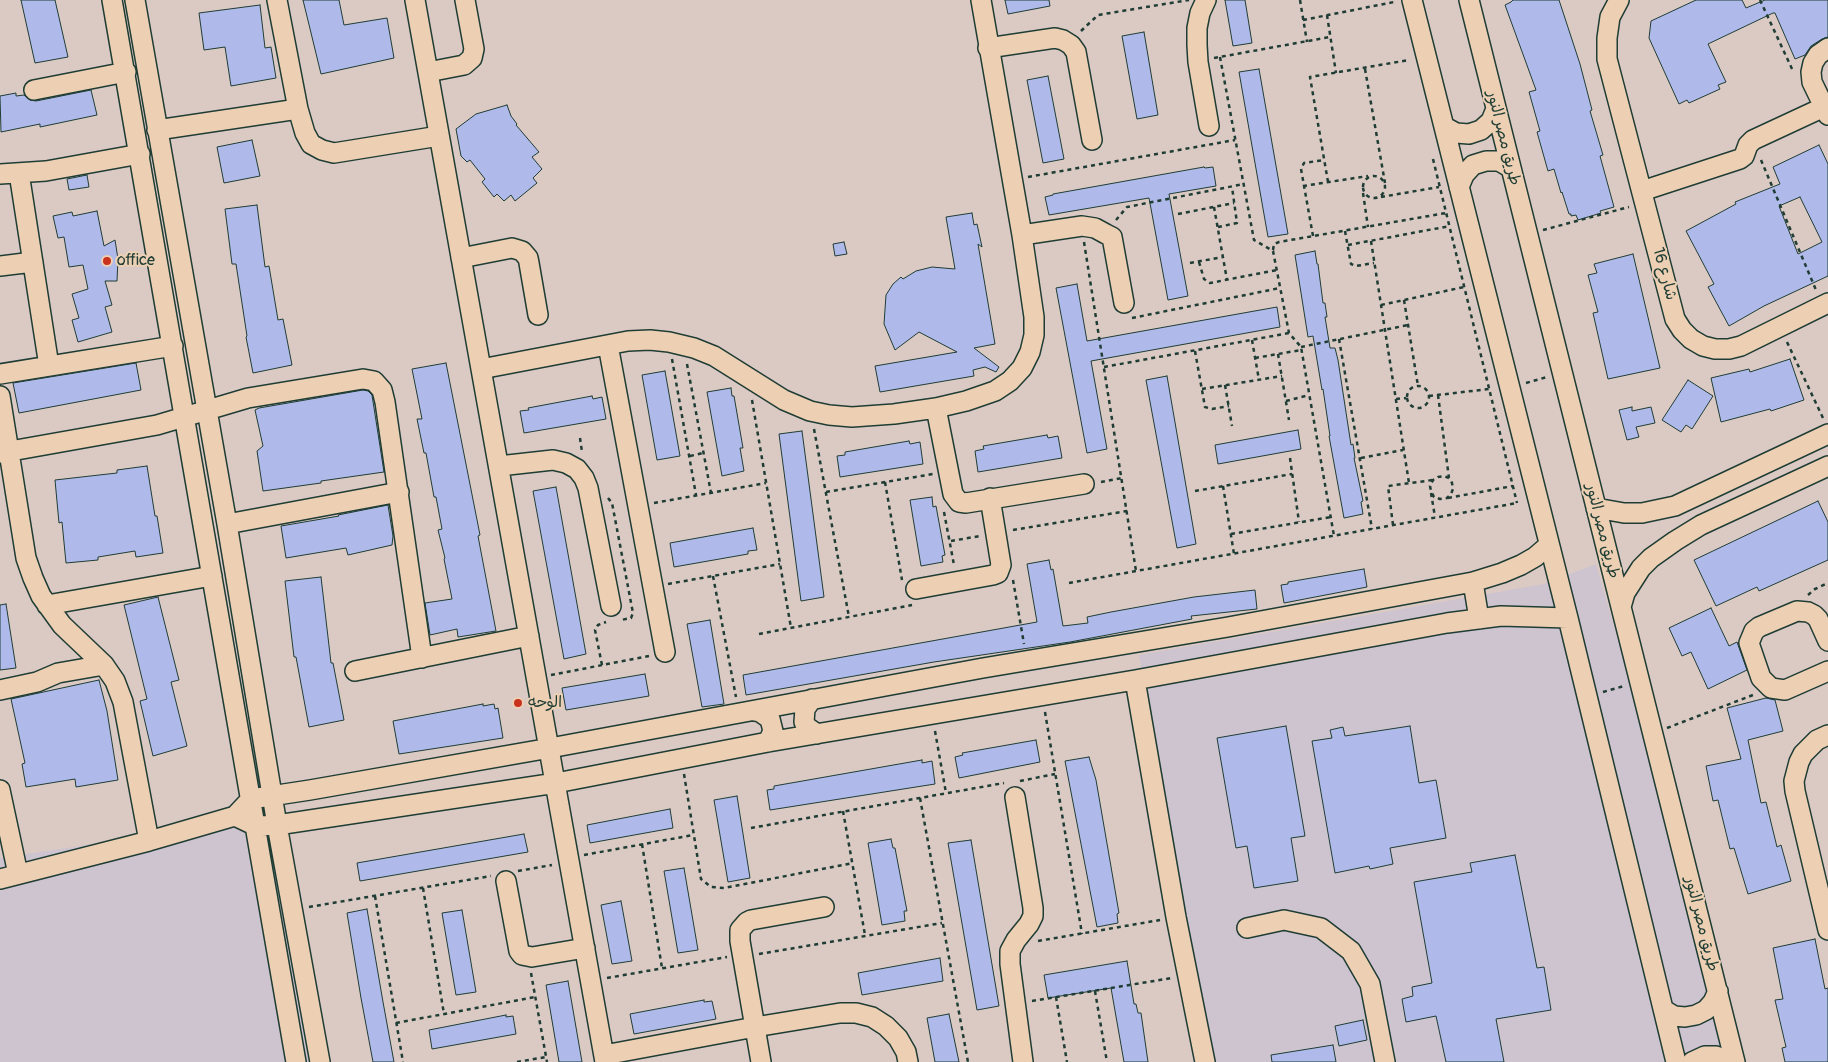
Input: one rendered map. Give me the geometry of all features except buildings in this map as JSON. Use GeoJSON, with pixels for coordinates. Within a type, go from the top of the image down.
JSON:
{"type":"FeatureCollection","features":[{"type":"Feature","properties":{"kind":"street"},"geometry":{"type":"LineString","coordinates":[[112,0],[126,72],[296,1062]]}},
{"type":"Feature","properties":{"kind":"street"},"geometry":{"type":"LineString","coordinates":[[135,0],[227,524],[277,825],[320,1062]]}},
{"type":"Feature","properties":{"kind":"street"},"geometry":{"type":"LineString","coordinates":[[276,0],[298,109],[304,133],[311,144],[322,150],[334,153],[439,136]]}},
{"type":"Feature","properties":{"kind":"street"},"geometry":{"type":"LineString","coordinates":[[415,0],[604,1058],[755,1027],[840,1013],[856,1013],[872,1017],[886,1026],[898,1038],[906,1052],[908,1062]]}},
{"type":"Feature","properties":{"kind":"street"},"geometry":{"type":"LineString","coordinates":[[428,72],[464,64],[472,58],[474,48],[465,0]]}},
{"type":"Feature","properties":{"kind":"street"},"geometry":{"type":"LineString","coordinates":[[481,369],[628,341],[650,340],[676,344],[714,356],[784,400],[810,411],[829,416],[852,417],[936,408],[966,401],[995,390],[1010,381],[1022,368],[1030,352],[1034,335],[1034,317],[1022,234],[981,0]]}},
{"type":"Feature","properties":{"kind":"street"},"geometry":{"type":"LineString","coordinates":[[1206,0],[1200,13],[1197,28],[1198,62],[1209,126]]}},
{"type":"Feature","properties":{"kind":"street","name":"طريق مصر النور"},"geometry":{"type":"LineString","coordinates":[[1469,0],[1735,1062]]}},
{"type":"Feature","properties":{"kind":"street","name":"شارع 16"},"geometry":{"type":"LineString","coordinates":[[1619,0],[1609,24],[1606,38],[1607,59],[1675,319],[1682,330],[1703,346],[1715,349],[1728,349],[1741,346],[1826,304]]}},
{"type":"Feature","properties":{"kind":"street"},"geometry":{"type":"LineString","coordinates":[[1399,3],[1444,127],[1568,618],[1676,1062]]}},
{"type":"Feature","properties":{"kind":"street"},"geometry":{"type":"LineString","coordinates":[[988,48],[1055,38],[1071,45],[1076,52],[1092,140]]}},
{"type":"Feature","properties":{"kind":"street"},"geometry":{"type":"LineString","coordinates":[[1643,197],[1740,159],[1744,156],[1748,144],[1753,140],[1826,111],[1812,82],[1811,72],[1813,63],[1818,55],[1828,48]]}},
{"type":"Feature","properties":{"kind":"street"},"geometry":{"type":"LineString","coordinates":[[34,90],[126,72]]}},
{"type":"Feature","properties":{"kind":"street"},"geometry":{"type":"LineString","coordinates":[[157,130],[298,109]]}},
{"type":"Feature","properties":{"kind":"street"},"geometry":{"type":"LineString","coordinates":[[1444,127],[1456,133],[1469,134],[1481,130],[1491,121],[1496,109]]}},
{"type":"Feature","properties":{"kind":"street"},"geometry":{"type":"LineString","coordinates":[[0,174],[46,172],[140,154]]}},
{"type":"Feature","properties":{"kind":"street"},"geometry":{"type":"LineString","coordinates":[[1459,187],[1464,175],[1473,165],[1486,161],[1499,161],[1510,168]]}},
{"type":"Feature","properties":{"kind":"street"},"geometry":{"type":"LineString","coordinates":[[19,173],[49,366]]}},
{"type":"Feature","properties":{"kind":"street"},"geometry":{"type":"LineString","coordinates":[[1022,234],[1082,226],[1100,230],[1112,238],[1124,303]]}},
{"type":"Feature","properties":{"kind":"street"},"geometry":{"type":"LineString","coordinates":[[461,258],[512,248],[522,250],[529,262],[538,316]]}},
{"type":"Feature","properties":{"kind":"street"},"geometry":{"type":"LineString","coordinates":[[0,266],[33,262]]}},
{"type":"Feature","properties":{"kind":"street"},"geometry":{"type":"LineString","coordinates":[[608,345],[665,652]]}},
{"type":"Feature","properties":{"kind":"street"},"geometry":{"type":"LineString","coordinates":[[0,374],[173,346]]}},
{"type":"Feature","properties":{"kind":"street"},"geometry":{"type":"LineString","coordinates":[[4,452],[131,431],[248,398],[363,379],[374,381],[382,390],[385,402],[422,658]]}},
{"type":"Feature","properties":{"kind":"street"},"geometry":{"type":"LineString","coordinates":[[0,396],[4,452],[26,558],[41,596],[47,605],[73,637],[104,664],[115,681],[123,702],[149,841]]}},
{"type":"Feature","properties":{"kind":"street"},"geometry":{"type":"LineString","coordinates":[[936,408],[954,497],[962,503],[1084,484]]}},
{"type":"Feature","properties":{"kind":"street"},"geometry":{"type":"LineString","coordinates":[[1596,508],[1624,513],[1642,513],[1675,506],[1826,427]]}},
{"type":"Feature","properties":{"kind":"street"},"geometry":{"type":"LineString","coordinates":[[499,466],[553,460],[566,463],[577,469],[584,478],[588,488],[611,606]]}},
{"type":"Feature","properties":{"kind":"street"},"geometry":{"type":"LineString","coordinates":[[1621,607],[1625,593],[1641,568],[1651,558],[1675,541],[1701,526],[1828,466]]}},
{"type":"Feature","properties":{"kind":"street"},"geometry":{"type":"LineString","coordinates":[[227,524],[399,492]]}},
{"type":"Feature","properties":{"kind":"street"},"geometry":{"type":"LineString","coordinates":[[910,594],[998,573],[1001,565],[990,498]]}},
{"type":"Feature","properties":{"kind":"street"},"geometry":{"type":"LineString","coordinates":[[0,790],[9,877],[149,841],[235,816],[251,799],[550,748],[1027,660],[1228,627],[1474,582],[1521,565],[1549,546]]}},
{"type":"Feature","properties":{"kind":"street"},"geometry":{"type":"LineString","coordinates":[[47,605],[212,576]]}},
{"type":"Feature","properties":{"kind":"street"},"geometry":{"type":"LineString","coordinates":[[1474,582],[1479,619]]}},
{"type":"Feature","properties":{"kind":"street"},"geometry":{"type":"LineString","coordinates":[[1828,641],[1814,615],[1802,610],[1792,612],[1759,627],[1754,631],[1749,643],[1761,678],[1771,688],[1785,690],[1828,672]]}},
{"type":"Feature","properties":{"kind":"street"},"geometry":{"type":"LineString","coordinates":[[235,816],[256,826],[277,825],[556,783],[768,742],[1135,680],[1447,623],[1516,616],[1568,618]]}},
{"type":"Feature","properties":{"kind":"street"},"geometry":{"type":"LineString","coordinates":[[355,672],[529,636]]}},
{"type":"Feature","properties":{"kind":"street"},"geometry":{"type":"LineString","coordinates":[[0,690],[37,682],[58,673],[104,664]]}},
{"type":"Feature","properties":{"kind":"street"},"geometry":{"type":"LineString","coordinates":[[1135,680],[1176,916],[1205,1062]]}},
{"type":"Feature","properties":{"kind":"street"},"geometry":{"type":"LineString","coordinates":[[812,699],[805,709],[804,722],[807,727],[817,734]]}},
{"type":"Feature","properties":{"kind":"street"},"geometry":{"type":"LineString","coordinates":[[746,713],[760,712],[770,719],[773,731],[768,742]]}},
{"type":"Feature","properties":{"kind":"street"},"geometry":{"type":"LineString","coordinates":[[1828,735],[1817,740],[1803,754],[1794,781],[1828,930]]}},
{"type":"Feature","properties":{"kind":"street"},"geometry":{"type":"LineString","coordinates":[[1015,797],[1034,908],[1029,924],[1012,946],[1010,958],[1023,1062]]}},
{"type":"Feature","properties":{"kind":"street"},"geometry":{"type":"LineString","coordinates":[[506,876],[519,951],[522,955],[532,957],[585,948]]}},
{"type":"Feature","properties":{"kind":"street"},"geometry":{"type":"LineString","coordinates":[[761,1062],[740,930],[746,922],[751,920],[824,907]]}},
{"type":"Feature","properties":{"kind":"street"},"geometry":{"type":"LineString","coordinates":[[1247,928],[1284,920],[1312,926],[1321,928],[1352,951],[1370,984],[1385,1062]]}},
{"type":"Feature","properties":{"kind":"street"},"geometry":{"type":"LineString","coordinates":[[1664,1010],[1680,1016],[1696,1015],[1710,1006],[1718,991]]}},
{"type":"Feature","properties":{"kind":"street"},"geometry":{"type":"LineString","coordinates":[[1692,1062],[1705,1056],[1716,1056],[1730,1062]]}},
{"type":"Feature","properties":{"kind":"path"},"geometry":{"type":"LineString","coordinates":[[1071,45],[1087,25],[1098,16],[1190,0]]}},
{"type":"Feature","properties":{"kind":"path"},"geometry":{"type":"LineString","coordinates":[[1300,0],[1307,42]]}},
{"type":"Feature","properties":{"kind":"path"},"geometry":{"type":"LineString","coordinates":[[1760,0],[1796,78]]}},
{"type":"Feature","properties":{"kind":"path"},"geometry":{"type":"LineString","coordinates":[[1303,20],[1399,3]]}},
{"type":"Feature","properties":{"kind":"path"},"geometry":{"type":"LineString","coordinates":[[1326,15],[1336,73]]}},
{"type":"Feature","properties":{"kind":"path"},"geometry":{"type":"LineString","coordinates":[[1198,62],[1330,37]]}},
{"type":"Feature","properties":{"kind":"path"},"geometry":{"type":"LineString","coordinates":[[1328,182],[1310,77],[1409,60],[1407,52]]}},
{"type":"Feature","properties":{"kind":"path"},"geometry":{"type":"LineString","coordinates":[[1220,57],[1254,240],[1273,251]]}},
{"type":"Feature","properties":{"kind":"path"},"geometry":{"type":"LineString","coordinates":[[1365,68],[1385,183],[1384,194],[1379,198]]}},
{"type":"Feature","properties":{"kind":"path"},"geometry":{"type":"LineString","coordinates":[[1012,180],[1236,140]]}},
{"type":"Feature","properties":{"kind":"path"},"geometry":{"type":"LineString","coordinates":[[1753,140],[1826,304]]}},
{"type":"Feature","properties":{"kind":"path"},"geometry":{"type":"LineString","coordinates":[[1431,151],[1517,503]]}},
{"type":"Feature","properties":{"kind":"path"},"geometry":{"type":"LineString","coordinates":[[1313,236],[1302,165],[1304,163],[1324,160]]}},
{"type":"Feature","properties":{"kind":"path"},"geometry":{"type":"LineString","coordinates":[[1304,186],[1370,176],[1382,178],[1385,183]]}},
{"type":"Feature","properties":{"kind":"path"},"geometry":{"type":"LineString","coordinates":[[1368,227],[1362,185],[1370,176]]}},
{"type":"Feature","properties":{"kind":"path"},"geometry":{"type":"LineString","coordinates":[[1112,238],[1114,226],[1119,215],[1127,206],[1244,184]]}},
{"type":"Feature","properties":{"kind":"path"},"geometry":{"type":"LineString","coordinates":[[1218,227],[1236,224],[1232,186]]}},
{"type":"Feature","properties":{"kind":"path"},"geometry":{"type":"LineString","coordinates":[[1363,191],[1367,197],[1373,199],[1440,187]]}},
{"type":"Feature","properties":{"kind":"path"},"geometry":{"type":"LineString","coordinates":[[1527,234],[1643,197]]}},
{"type":"Feature","properties":{"kind":"path"},"geometry":{"type":"LineString","coordinates":[[1178,214],[1234,203]]}},
{"type":"Feature","properties":{"kind":"path"},"geometry":{"type":"LineString","coordinates":[[1214,207],[1227,280]]}},
{"type":"Feature","properties":{"kind":"path"},"geometry":{"type":"LineString","coordinates":[[1334,536],[1301,348],[1289,333],[1276,270],[1273,251],[1274,244],[1446,213]]}},
{"type":"Feature","properties":{"kind":"path"},"geometry":{"type":"LineString","coordinates":[[1082,226],[1136,571]]}},
{"type":"Feature","properties":{"kind":"path"},"geometry":{"type":"LineString","coordinates":[[1348,245],[1450,226]]}},
{"type":"Feature","properties":{"kind":"path"},"geometry":{"type":"LineString","coordinates":[[1345,231],[1351,264],[1354,266],[1374,263]]}},
{"type":"Feature","properties":{"kind":"path"},"geometry":{"type":"LineString","coordinates":[[1371,241],[1409,483]]}},
{"type":"Feature","properties":{"kind":"path"},"geometry":{"type":"LineString","coordinates":[[1190,263],[1223,258]]}},
{"type":"Feature","properties":{"kind":"path"},"geometry":{"type":"LineString","coordinates":[[1200,262],[1204,279],[1213,283],[1276,270]]}},
{"type":"Feature","properties":{"kind":"path"},"geometry":{"type":"LineString","coordinates":[[1381,305],[1464,287]]}},
{"type":"Feature","properties":{"kind":"path"},"geometry":{"type":"LineString","coordinates":[[1124,303],[1126,317],[1132,318],[1280,288]]}},
{"type":"Feature","properties":{"kind":"path"},"geometry":{"type":"LineString","coordinates":[[1404,300],[1418,386]]}},
{"type":"Feature","properties":{"kind":"path"},"geometry":{"type":"LineString","coordinates":[[1255,358],[1408,325]]}},
{"type":"Feature","properties":{"kind":"path"},"geometry":{"type":"LineString","coordinates":[[1780,327],[1826,427]]}},
{"type":"Feature","properties":{"kind":"path"},"geometry":{"type":"LineString","coordinates":[[1104,367],[1289,333]]}},
{"type":"Feature","properties":{"kind":"path"},"geometry":{"type":"LineString","coordinates":[[1339,339],[1372,529]]}},
{"type":"Feature","properties":{"kind":"path"},"geometry":{"type":"LineString","coordinates":[[1252,340],[1259,380]]}},
{"type":"Feature","properties":{"kind":"path"},"geometry":{"type":"LineString","coordinates":[[676,344],[703,453],[710,493]]}},
{"type":"Feature","properties":{"kind":"path"},"geometry":{"type":"LineString","coordinates":[[676,344],[696,495]]}},
{"type":"Feature","properties":{"kind":"path"},"geometry":{"type":"LineString","coordinates":[[1194,350],[1205,407],[1212,410],[1229,406]]}},
{"type":"Feature","properties":{"kind":"path"},"geometry":{"type":"LineString","coordinates":[[1278,354],[1289,420]]}},
{"type":"Feature","properties":{"kind":"path"},"geometry":{"type":"LineString","coordinates":[[1510,388],[1562,373]]}},
{"type":"Feature","properties":{"kind":"path"},"geometry":{"type":"LineString","coordinates":[[748,376],[791,628]]}},
{"type":"Feature","properties":{"kind":"path"},"geometry":{"type":"LineString","coordinates":[[1202,390],[1282,376]]}},
{"type":"Feature","properties":{"kind":"path"},"geometry":{"type":"LineString","coordinates":[[1225,385],[1232,426]]}},
{"type":"Feature","properties":{"kind":"path"},"geometry":{"type":"LineString","coordinates":[[1418,386],[1428,391],[1429,396],[1428,402],[1424,407],[1418,409],[1412,408],[1406,398],[1408,391],[1412,387],[1418,386]]}},
{"type":"Feature","properties":{"kind":"path"},"geometry":{"type":"LineString","coordinates":[[1429,396],[1489,389]]}},
{"type":"Feature","properties":{"kind":"path"},"geometry":{"type":"LineString","coordinates":[[1286,401],[1309,395]]}},
{"type":"Feature","properties":{"kind":"path"},"geometry":{"type":"LineString","coordinates":[[1438,395],[1449,478],[1453,489],[1447,498]]}},
{"type":"Feature","properties":{"kind":"path"},"geometry":{"type":"LineString","coordinates":[[1396,399],[1406,398]]}},
{"type":"Feature","properties":{"kind":"path"},"geometry":{"type":"LineString","coordinates":[[810,411],[849,617]]}},
{"type":"Feature","properties":{"kind":"path"},"geometry":{"type":"LineString","coordinates":[[580,438],[583,459]]}},
{"type":"Feature","properties":{"kind":"path"},"geometry":{"type":"LineString","coordinates":[[1360,458],[1403,450]]}},
{"type":"Feature","properties":{"kind":"path"},"geometry":{"type":"LineString","coordinates":[[690,456],[703,453]]}},
{"type":"Feature","properties":{"kind":"path"},"geometry":{"type":"LineString","coordinates":[[1290,458],[1299,522]]}},
{"type":"Feature","properties":{"kind":"path"},"geometry":{"type":"LineString","coordinates":[[826,492],[936,474]]}},
{"type":"Feature","properties":{"kind":"path"},"geometry":{"type":"LineString","coordinates":[[1195,491],[1292,474]]}},
{"type":"Feature","properties":{"kind":"path"},"geometry":{"type":"LineString","coordinates":[[1394,525],[1388,486],[1433,480],[1444,476],[1449,478]]}},
{"type":"Feature","properties":{"kind":"path"},"geometry":{"type":"LineString","coordinates":[[1084,484],[1122,478]]}},
{"type":"Feature","properties":{"kind":"path"},"geometry":{"type":"LineString","coordinates":[[1433,480],[1430,486],[1435,517]]}},
{"type":"Feature","properties":{"kind":"path"},"geometry":{"type":"LineString","coordinates":[[885,482],[910,594],[907,606]]}},
{"type":"Feature","properties":{"kind":"path"},"geometry":{"type":"LineString","coordinates":[[638,506],[766,483]]}},
{"type":"Feature","properties":{"kind":"path"},"geometry":{"type":"LineString","coordinates":[[1223,486],[1234,554]]}},
{"type":"Feature","properties":{"kind":"path"},"geometry":{"type":"LineString","coordinates":[[1431,492],[1434,497],[1440,499],[1513,486]]}},
{"type":"Feature","properties":{"kind":"path"},"geometry":{"type":"LineString","coordinates":[[1069,583],[1538,499]]}},
{"type":"Feature","properties":{"kind":"path"},"geometry":{"type":"LineString","coordinates":[[950,541],[1127,511]]}},
{"type":"Feature","properties":{"kind":"path"},"geometry":{"type":"LineString","coordinates":[[944,512],[955,563],[953,570]]}},
{"type":"Feature","properties":{"kind":"path"},"geometry":{"type":"LineString","coordinates":[[1231,534],[1331,517]]}},
{"type":"Feature","properties":{"kind":"path"},"geometry":{"type":"LineString","coordinates":[[629,592],[780,564]]}},
{"type":"Feature","properties":{"kind":"path"},"geometry":{"type":"LineString","coordinates":[[713,576],[746,713]]}},
{"type":"Feature","properties":{"kind":"path"},"geometry":{"type":"LineString","coordinates":[[1013,577],[1027,660]]}},
{"type":"Feature","properties":{"kind":"path"},"geometry":{"type":"LineString","coordinates":[[907,606],[910,594]]}},
{"type":"Feature","properties":{"kind":"path"},"geometry":{"type":"LineString","coordinates":[[758,634],[907,606]]}},
{"type":"Feature","properties":{"kind":"path"},"geometry":{"type":"LineString","coordinates":[[537,678],[665,652]]}},
{"type":"Feature","properties":{"kind":"path"},"geometry":{"type":"LineString","coordinates":[[1587,696],[1640,681]]}},
{"type":"Feature","properties":{"kind":"path"},"geometry":{"type":"LineString","coordinates":[[1653,734],[1771,688]]}},
{"type":"Feature","properties":{"kind":"path"},"geometry":{"type":"LineString","coordinates":[[1042,696],[1082,934]]}},
{"type":"Feature","properties":{"kind":"path"},"geometry":{"type":"LineString","coordinates":[[932,715],[946,793]]}},
{"type":"Feature","properties":{"kind":"path"},"geometry":{"type":"LineString","coordinates":[[681,758],[701,879],[711,887],[717,889],[852,863]]}},
{"type":"Feature","properties":{"kind":"path"},"geometry":{"type":"LineString","coordinates":[[751,828],[1055,774]]}},
{"type":"Feature","properties":{"kind":"path"},"geometry":{"type":"LineString","coordinates":[[920,798],[968,1062]]}},
{"type":"Feature","properties":{"kind":"path"},"geometry":{"type":"LineString","coordinates":[[843,811],[866,936]]}},
{"type":"Feature","properties":{"kind":"path"},"geometry":{"type":"LineString","coordinates":[[293,910],[506,876],[642,844],[693,835]]}},
{"type":"Feature","properties":{"kind":"path"},"geometry":{"type":"LineString","coordinates":[[642,844],[662,968]]}},
{"type":"Feature","properties":{"kind":"path"},"geometry":{"type":"LineString","coordinates":[[423,888],[444,1014]]}},
{"type":"Feature","properties":{"kind":"path"},"geometry":{"type":"LineString","coordinates":[[375,896],[403,1062]]}},
{"type":"Feature","properties":{"kind":"path"},"geometry":{"type":"LineString","coordinates":[[1012,946],[1176,916]]}},
{"type":"Feature","properties":{"kind":"path"},"geometry":{"type":"LineString","coordinates":[[591,981],[942,923]]}},
{"type":"Feature","properties":{"kind":"path"},"geometry":{"type":"LineString","coordinates":[[534,969],[530,974],[547,1062]]}},
{"type":"Feature","properties":{"kind":"path"},"geometry":{"type":"LineString","coordinates":[[1016,1004],[1188,975]]}},
{"type":"Feature","properties":{"kind":"path"},"geometry":{"type":"LineString","coordinates":[[1095,991],[1107,1062]]}},
{"type":"Feature","properties":{"kind":"path"},"geometry":{"type":"LineString","coordinates":[[396,1023],[535,996]]}},
{"type":"Feature","properties":{"kind":"path"},"geometry":{"type":"LineString","coordinates":[[1056,997],[1067,1062]]}},
{"type":"Feature","properties":{"kind":"path"},"geometry":{"type":"LineString","coordinates":[[516,1062],[546,1057]]}},
{"type":"Feature","properties":{"kind":"shaded area"},"geometry":{"type":"Polygon","coordinates":[[[1596,564],[1739,1062],[1210,1062],[1139,655],[1544,584],[1596,564]]]}},
{"type":"Feature","properties":{"kind":"shaded area"},"geometry":{"type":"Polygon","coordinates":[[[267,818],[310,1062],[0,1062],[0,858],[267,818]]]}},
{"type":"Feature","properties":{"kind":"place","name":"office"},"geometry":{"type":"Point","coordinates":[107,261]}},
{"type":"Feature","properties":{"kind":"place","name":"الوحه"},"geometry":{"type":"Point","coordinates":[518,703]}}]}
